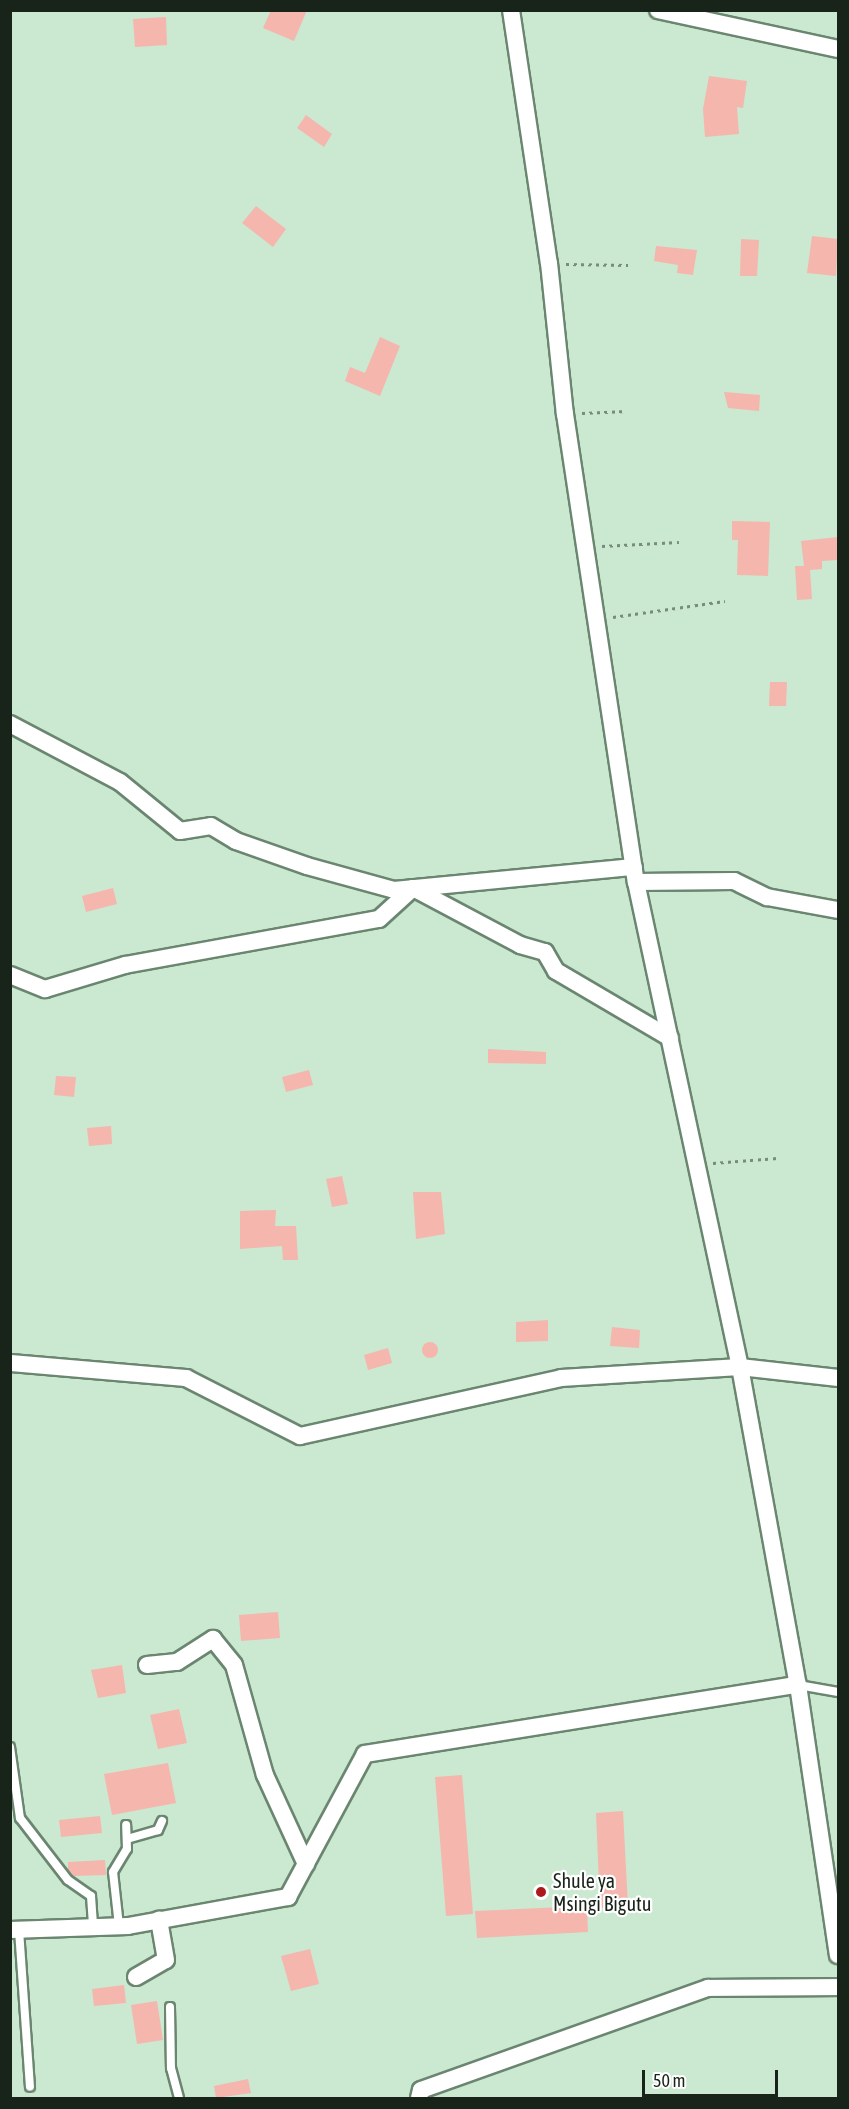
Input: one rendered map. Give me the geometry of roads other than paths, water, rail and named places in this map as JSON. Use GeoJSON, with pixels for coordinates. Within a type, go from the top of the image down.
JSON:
{"type":"FeatureCollection","features":[{"type":"Feature","properties":{"kind":"street"},"geometry":{"type":"LineString","coordinates":[[511,10],[549,263],[565,414],[635,874],[740,1367],[798,1685],[838,1954]]}},
{"type":"Feature","properties":{"kind":"street"},"geometry":{"type":"LineString","coordinates":[[658,10],[838,49]]}},
{"type":"Feature","properties":{"kind":"street"},"geometry":{"type":"LineString","coordinates":[[10,724],[120,782],[180,831],[211,826],[236,841],[306,866],[394,890],[635,874],[734,881],[767,897],[838,910]]}},
{"type":"Feature","properties":{"kind":"street"},"geometry":{"type":"LineString","coordinates":[[10,975],[45,989],[125,965],[379,920],[413,888]]}},
{"type":"Feature","properties":{"kind":"street"},"geometry":{"type":"LineString","coordinates":[[413,888],[520,945],[545,952],[556,971],[670,1038]]}},
{"type":"Feature","properties":{"kind":"street"},"geometry":{"type":"LineString","coordinates":[[10,1364],[186,1378],[300,1436],[561,1378],[740,1367],[838,1378]]}},
{"type":"Feature","properties":{"kind":"street"},"geometry":{"type":"LineString","coordinates":[[147,1665],[177,1662],[213,1639],[234,1665],[265,1775],[306,1864]]}},
{"type":"Feature","properties":{"kind":"street"},"geometry":{"type":"LineString","coordinates":[[15,1930],[119,1926],[288,1897],[365,1754],[798,1685]]}},
{"type":"Feature","properties":{"kind":"street"},"geometry":{"type":"LineString","coordinates":[[136,1977],[166,1960],[159,1920]]}},
{"type":"Feature","properties":{"kind":"street"},"geometry":{"type":"LineString","coordinates":[[419,2098],[421,2090],[708,1988],[838,1987]]}},
{"type":"Feature","properties":{"kind":"lane"},"geometry":{"type":"LineString","coordinates":[[798,1685],[838,1692]]}},
{"type":"Feature","properties":{"kind":"lane"},"geometry":{"type":"LineString","coordinates":[[10,1747],[20,1818],[68,1880],[91,1896],[93,1927]]}},
{"type":"Feature","properties":{"kind":"lane"},"geometry":{"type":"LineString","coordinates":[[127,1839],[158,1830],[162,1821]]}},
{"type":"Feature","properties":{"kind":"lane"},"geometry":{"type":"LineString","coordinates":[[119,1926],[113,1872],[127,1849],[126,1825]]}},
{"type":"Feature","properties":{"kind":"lane"},"geometry":{"type":"LineString","coordinates":[[15,1930],[30,2087]]}},
{"type":"Feature","properties":{"kind":"lane"},"geometry":{"type":"LineString","coordinates":[[170,2007],[171,2068],[178,2098]]}},
{"type":"Feature","properties":{"kind":"place","name":"Shule ya Msingi Bigutu"},"geometry":{"type":"Point","coordinates":[541,1892]}}]}
